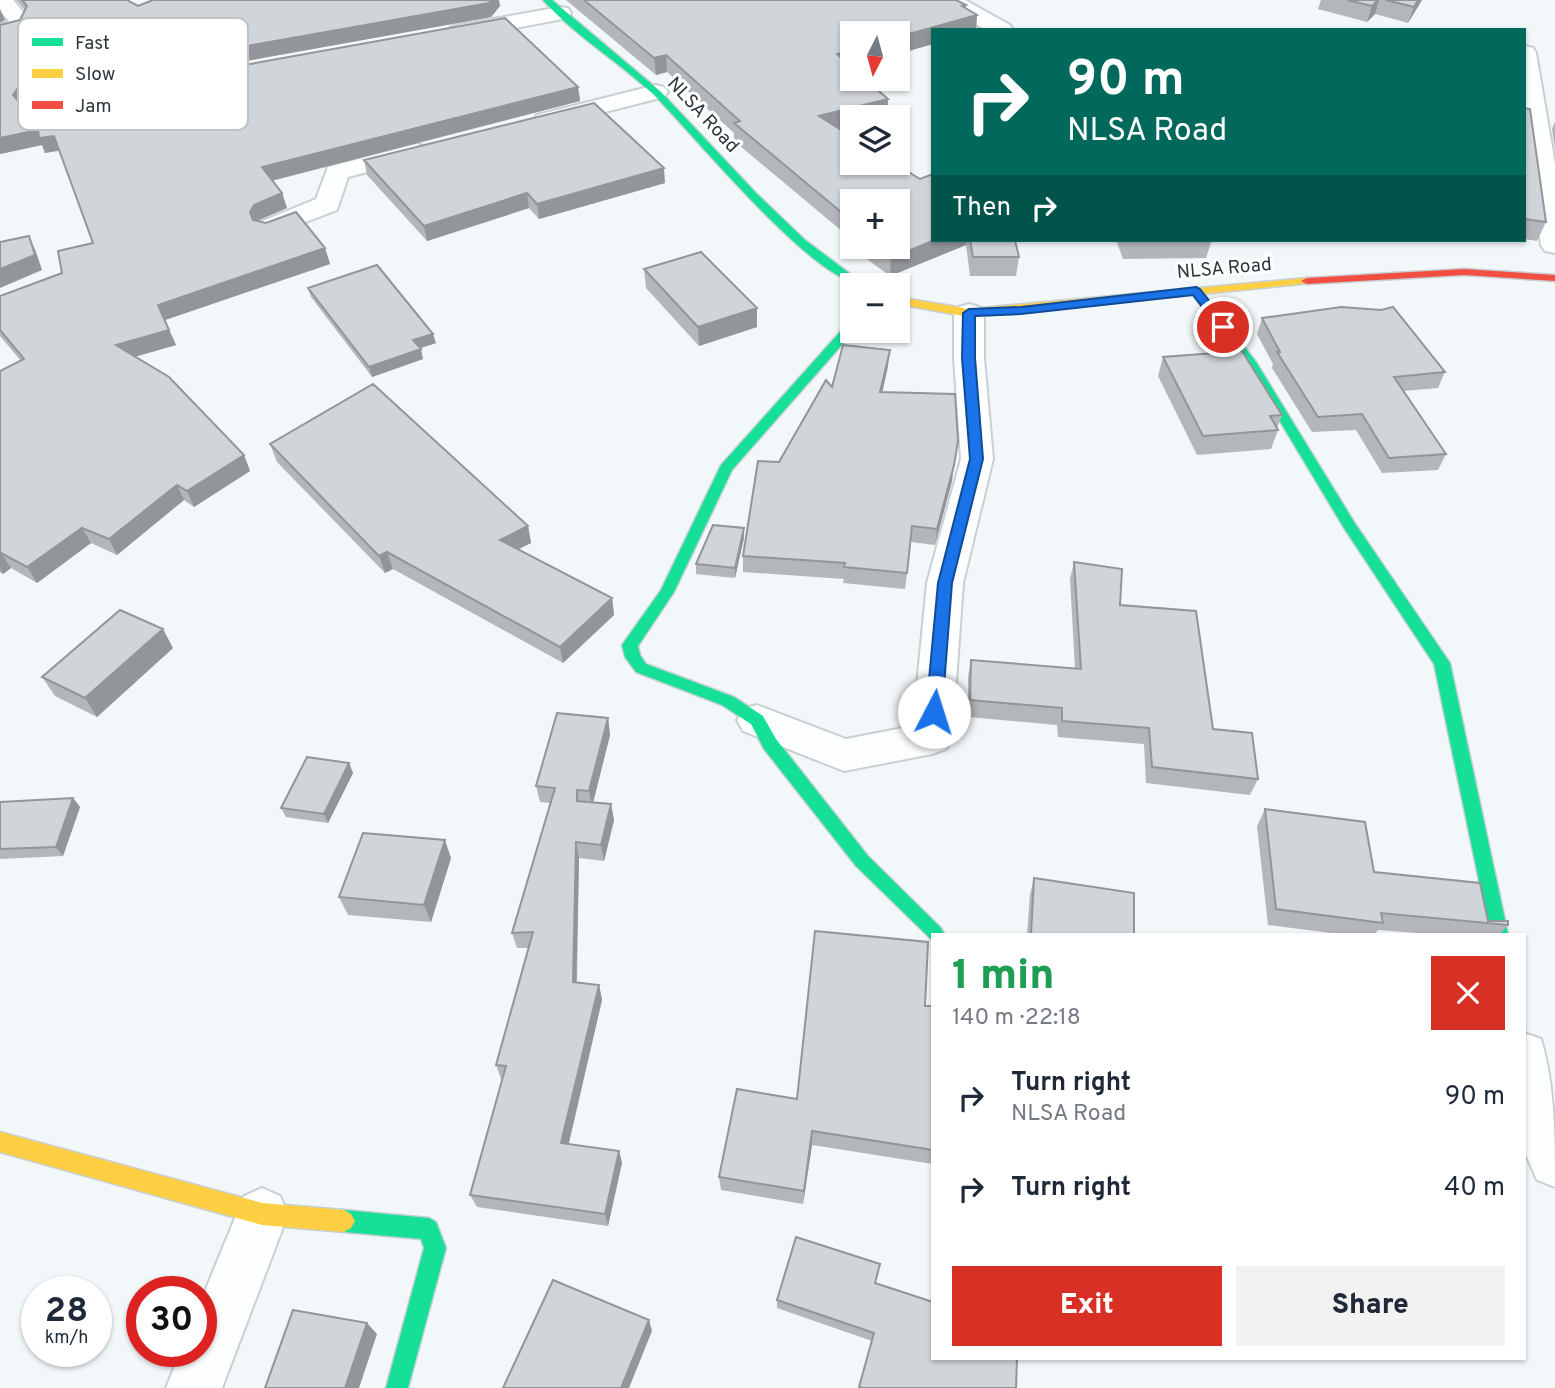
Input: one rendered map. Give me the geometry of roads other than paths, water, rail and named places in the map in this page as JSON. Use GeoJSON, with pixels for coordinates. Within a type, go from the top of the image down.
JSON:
{"type":"FeatureCollection","features":[{"type":"Feature","properties":{"kind":"street"},"geometry":{"type":"LineString","coordinates":[[2,0],[18,19]]}},
{"type":"Feature","properties":{"kind":"street"},"geometry":{"type":"LineString","coordinates":[[950,0],[999,28]]}},
{"type":"Feature","properties":{"kind":"street"},"geometry":{"type":"LineString","coordinates":[[439,35],[554,7]]}},
{"type":"Feature","properties":{"kind":"street","name":"NLSA Road"},"geometry":{"type":"LineString","coordinates":[[554,7],[656,92],[781,229],[840,275]]}},
{"type":"Feature","properties":{"kind":"street"},"geometry":{"type":"LineString","coordinates":[[0,32],[18,24]]}},
{"type":"Feature","properties":{"kind":"street"},"geometry":{"type":"LineString","coordinates":[[1531,54],[1555,245]]}},
{"type":"Feature","properties":{"kind":"street"},"geometry":{"type":"LineString","coordinates":[[523,126],[656,92]]}},
{"type":"Feature","properties":{"kind":"street"},"geometry":{"type":"LineString","coordinates":[[270,228],[328,204],[337,172],[443,146]]}},
{"type":"Feature","properties":{"kind":"street","name":"NLSA Road"},"geometry":{"type":"LineString","coordinates":[[910,303],[969,313],[1423,273],[1464,272],[1555,278]]}},
{"type":"Feature","properties":{"kind":"street"},"geometry":{"type":"LineString","coordinates":[[1196,291],[1250,362],[1349,525],[1442,663],[1499,933]]}},
{"type":"Feature","properties":{"kind":"street"},"geometry":{"type":"LineString","coordinates":[[840,340],[726,468],[667,592],[630,645],[633,657],[641,668],[728,701],[758,720],[844,755],[932,738],[945,583],[977,459],[969,358],[969,313]]}},
{"type":"Feature","properties":{"kind":"street"},"geometry":{"type":"LineString","coordinates":[[758,720],[770,744],[862,861],[934,933]]}},
{"type":"Feature","properties":{"kind":"street"},"geometry":{"type":"LineString","coordinates":[[1526,1064],[1540,1129],[1555,1162]]}},
{"type":"Feature","properties":{"kind":"street"},"geometry":{"type":"LineString","coordinates":[[0,1142],[262,1214],[429,1229],[435,1248],[397,1388]]}},
{"type":"Feature","properties":{"kind":"street"},"geometry":{"type":"LineString","coordinates":[[194,1388],[262,1214]]}}]}
